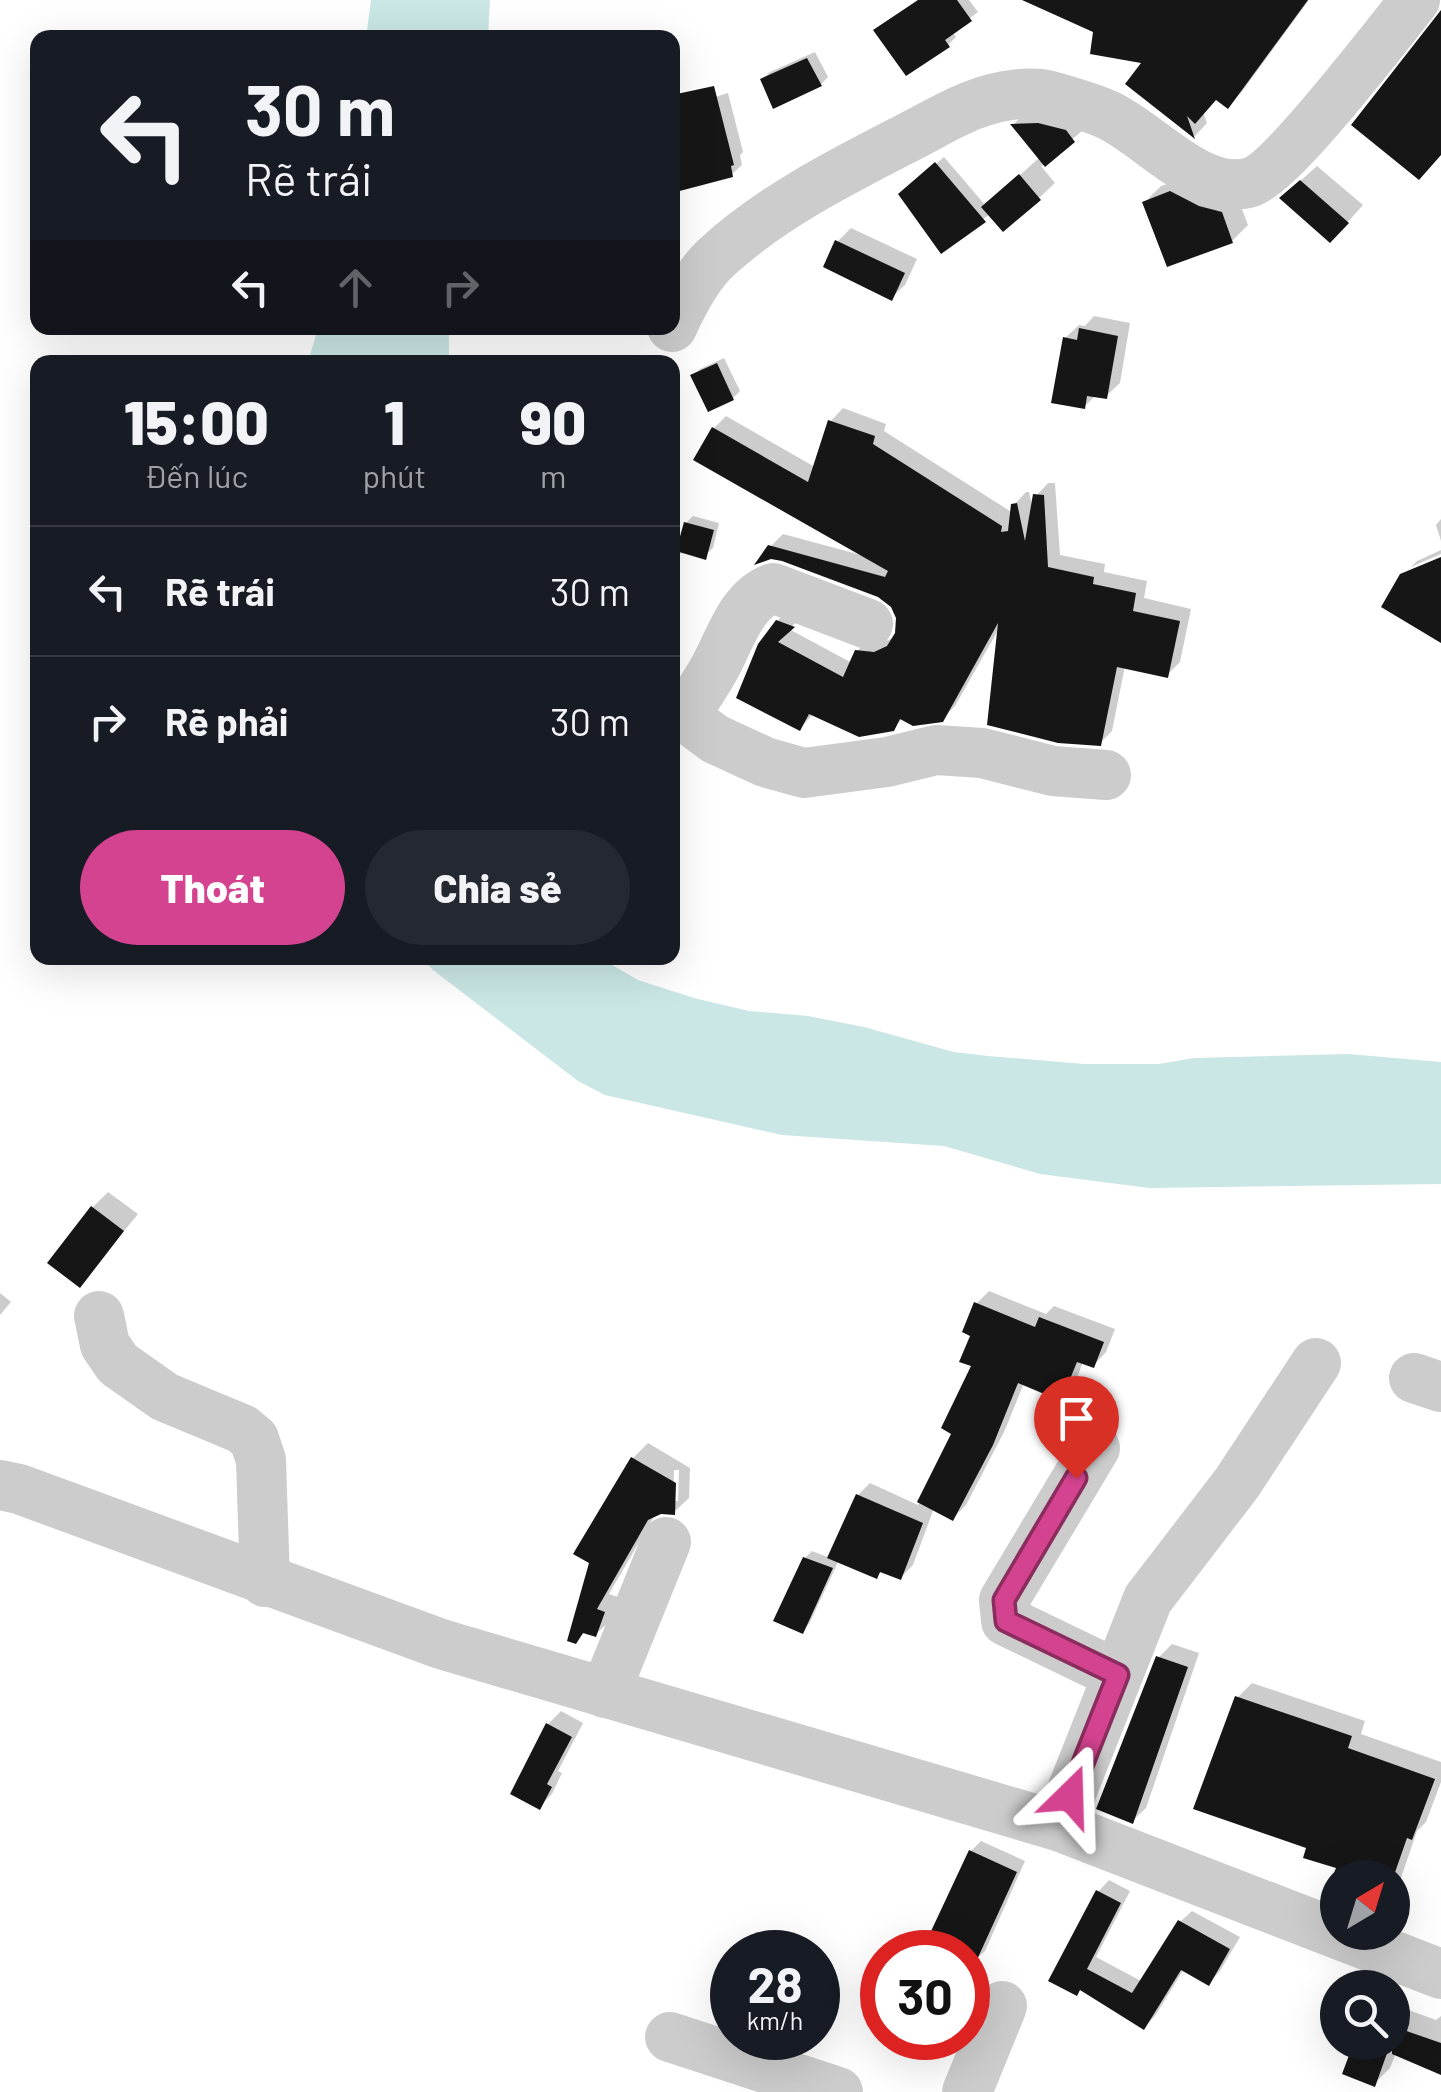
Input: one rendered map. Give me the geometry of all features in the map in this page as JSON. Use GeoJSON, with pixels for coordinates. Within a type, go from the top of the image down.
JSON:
{"type":"FeatureCollection","features":[{"type":"Feature","properties":{"kind":"street"},"geometry":{"type":"LineString","coordinates":[[680,312],[714,260],[750,230],[852,168],[978,103],[1012,95],[1046,94],[1110,116],[1195,173],[1225,182],[1248,183],[1266,174],[1294,149],[1415,0]]}},
{"type":"Feature","properties":{"kind":"street"},"geometry":{"type":"LineString","coordinates":[[680,710],[714,671],[741,616],[765,591],[774,588],[868,624]]}},
{"type":"Feature","properties":{"kind":"street"},"geometry":{"type":"LineString","coordinates":[[680,713],[715,739],[804,773],[887,762],[936,750],[982,753],[1053,770],[1106,775]]}},
{"type":"Feature","properties":{"kind":"street"},"geometry":{"type":"LineString","coordinates":[[99,1316],[105,1344],[118,1364],[165,1397],[242,1430],[254,1439],[261,1460],[265,1582]]}},
{"type":"Feature","properties":{"kind":"street"},"geometry":{"type":"LineString","coordinates":[[1058,1826],[1148,1599],[1237,1483],[1316,1363]]}},
{"type":"Feature","properties":{"kind":"street"},"geometry":{"type":"LineString","coordinates":[[1095,1448],[1004,1600],[1006,1621],[1118,1675]]}},
{"type":"Feature","properties":{"kind":"street"},"geometry":{"type":"LineString","coordinates":[[0,1485],[441,1644],[1058,1826],[1441,1974]]}},
{"type":"Feature","properties":{"kind":"street"},"geometry":{"type":"LineString","coordinates":[[605,1693],[666,1542]]}},
{"type":"Feature","properties":{"kind":"street"},"geometry":{"type":"LineString","coordinates":[[967,2092],[1002,2006]]}},
{"type":"Feature","properties":{"kind":"street"},"geometry":{"type":"LineString","coordinates":[[670,2037],[838,2092]]}},
{"type":"Feature","properties":{"kind":"water"},"geometry":{"type":"Polygon","coordinates":[[[371,0],[490,0],[488,30],[367,30],[371,0]]]}},
{"type":"Feature","properties":{"kind":"water"},"geometry":{"type":"Polygon","coordinates":[[[316,335],[449,335],[449,355],[310,355],[316,335]]]}},
{"type":"Feature","properties":{"kind":"water"},"geometry":{"type":"Polygon","coordinates":[[[428,965],[612,965],[638,980],[694,998],[749,1011],[808,1016],[864,1027],[954,1052],[988,1056],[1085,1064],[1159,1064],[1194,1058],[1348,1054],[1441,1062],[1441,1184],[1149,1188],[1040,1174],[944,1146],[782,1135],[605,1095],[578,1081],[428,965]]]}},
{"type":"Feature","properties":{"kind":"building"},"geometry":{"type":"Polygon","coordinates":[[[918,0],[957,0],[972,21],[945,40],[950,47],[906,76],[873,30],[918,0]]]}},
{"type":"Feature","properties":{"kind":"building"},"geometry":{"type":"Polygon","coordinates":[[[1022,0],[1308,0],[1228,109],[1216,100],[1195,124],[1187,116],[1195,139],[1125,84],[1141,63],[1090,54],[1093,32],[1022,0]]]}},
{"type":"Feature","properties":{"kind":"building"},"geometry":{"type":"Polygon","coordinates":[[[1441,10],[1441,155],[1419,180],[1351,125],[1441,10]]]}},
{"type":"Feature","properties":{"kind":"building"},"geometry":{"type":"Polygon","coordinates":[[[807,58],[822,86],[773,109],[760,79],[807,58]]]}},
{"type":"Feature","properties":{"kind":"building"},"geometry":{"type":"Polygon","coordinates":[[[714,86],[734,165],[733,177],[680,191],[680,93],[714,86]]]}},
{"type":"Feature","properties":{"kind":"building"},"geometry":{"type":"Polygon","coordinates":[[[1038,123],[1066,130],[1075,142],[1045,167],[1010,124],[1038,123]]]}},
{"type":"Feature","properties":{"kind":"building"},"geometry":{"type":"Polygon","coordinates":[[[935,162],[986,222],[941,254],[898,194],[935,162]]]}},
{"type":"Feature","properties":{"kind":"building"},"geometry":{"type":"Polygon","coordinates":[[[1019,174],[1041,200],[1003,232],[981,207],[1019,174]]]}},
{"type":"Feature","properties":{"kind":"building"},"geometry":{"type":"Polygon","coordinates":[[[1300,180],[1349,223],[1330,243],[1279,198],[1300,180]]]}},
{"type":"Feature","properties":{"kind":"building"},"geometry":{"type":"Polygon","coordinates":[[[1170,191],[1199,206],[1222,212],[1233,243],[1167,267],[1142,202],[1170,191]]]}},
{"type":"Feature","properties":{"kind":"building"},"geometry":{"type":"Polygon","coordinates":[[[835,240],[905,273],[892,301],[823,267],[835,240]]]}},
{"type":"Feature","properties":{"kind":"building"},"geometry":{"type":"Polygon","coordinates":[[[1079,328],[1118,336],[1107,399],[1087,396],[1085,409],[1051,403],[1063,337],[1077,340],[1079,328]]]}},
{"type":"Feature","properties":{"kind":"building"},"geometry":{"type":"Polygon","coordinates":[[[717,363],[734,400],[708,412],[690,375],[717,363]]]}},
{"type":"Feature","properties":{"kind":"building"},"geometry":{"type":"Polygon","coordinates":[[[828,420],[875,436],[873,444],[1002,526],[1001,532],[1008,531],[1011,504],[1017,503],[1025,541],[1033,494],[1044,495],[1048,567],[1094,577],[1093,584],[1136,593],[1133,611],[1180,621],[1168,678],[1117,667],[1101,746],[1058,743],[987,725],[998,623],[943,722],[913,726],[900,719],[894,731],[859,737],[809,714],[800,731],[736,698],[758,644],[776,620],[795,627],[778,642],[843,677],[855,650],[874,652],[887,646],[895,633],[896,618],[891,607],[878,597],[782,561],[771,559],[754,565],[768,545],[885,577],[888,571],[693,460],[712,427],[808,482],[828,420]]]}},
{"type":"Feature","properties":{"kind":"building"},"geometry":{"type":"Polygon","coordinates":[[[684,522],[714,530],[706,560],[680,552],[684,522]]]}},
{"type":"Feature","properties":{"kind":"building"},"geometry":{"type":"Polygon","coordinates":[[[1441,557],[1441,643],[1381,607],[1400,574],[1441,557]]]}},
{"type":"Feature","properties":{"kind":"building"},"geometry":{"type":"Polygon","coordinates":[[[91,1206],[124,1231],[80,1288],[47,1263],[91,1206]]]}},
{"type":"Feature","properties":{"kind":"building"},"geometry":{"type":"Polygon","coordinates":[[[974,1302],[1035,1327],[1039,1317],[1104,1342],[1094,1368],[1077,1362],[1061,1401],[1018,1383],[993,1445],[953,1521],[917,1502],[951,1434],[941,1428],[971,1366],[959,1362],[970,1336],[962,1332],[974,1302]]]}},
{"type":"Feature","properties":{"kind":"building"},"geometry":{"type":"Polygon","coordinates":[[[631,1457],[676,1483],[675,1515],[661,1514],[648,1520],[597,1609],[605,1612],[596,1637],[583,1633],[576,1644],[567,1641],[589,1563],[573,1554],[631,1457]]]}},
{"type":"Feature","properties":{"kind":"building"},"geometry":{"type":"Polygon","coordinates":[[[856,1494],[923,1523],[901,1580],[880,1572],[877,1579],[827,1558],[856,1494]]]}},
{"type":"Feature","properties":{"kind":"building"},"geometry":{"type":"Polygon","coordinates":[[[803,1557],[833,1568],[803,1634],[773,1621],[803,1557]]]}},
{"type":"Feature","properties":{"kind":"building"},"geometry":{"type":"Polygon","coordinates":[[[1156,1656],[1188,1667],[1133,1824],[1096,1809],[1156,1656]]]}},
{"type":"Feature","properties":{"kind":"building"},"geometry":{"type":"Polygon","coordinates":[[[1235,1696],[1352,1736],[1348,1748],[1435,1779],[1412,1840],[1407,1838],[1399,1860],[1320,1860],[1320,1863],[1303,1858],[1306,1848],[1193,1809],[1235,1696]]]}},
{"type":"Feature","properties":{"kind":"building"},"geometry":{"type":"Polygon","coordinates":[[[546,1723],[572,1737],[547,1784],[552,1787],[540,1810],[510,1794],[546,1723]]]}},
{"type":"Feature","properties":{"kind":"building"},"geometry":{"type":"Polygon","coordinates":[[[969,1850],[1017,1872],[990,1931],[932,1930],[969,1850]]]}},
{"type":"Feature","properties":{"kind":"building"},"geometry":{"type":"Polygon","coordinates":[[[1096,1890],[1121,1903],[1087,1969],[1132,1993],[1178,1920],[1230,1949],[1209,1986],[1181,1970],[1144,2030],[1080,1990],[1077,1996],[1048,1981],[1096,1890]]]}},
{"type":"Feature","properties":{"kind":"building"},"geometry":{"type":"Polygon","coordinates":[[[1410,2032],[1441,2043],[1441,2075],[1406,2060],[1410,2060],[1410,2032]]]}},
{"type":"Feature","properties":{"kind":"building"},"geometry":{"type":"Polygon","coordinates":[[[1347,2060],[1385,2060],[1375,2087],[1342,2074],[1347,2060]]]}},
{"type":"Feature","properties":{"kind":"route"},"geometry":{"type":"LineString","coordinates":[[1070,1796],[1118,1675],[1006,1621],[1004,1600],[1076,1478]]}}]}
